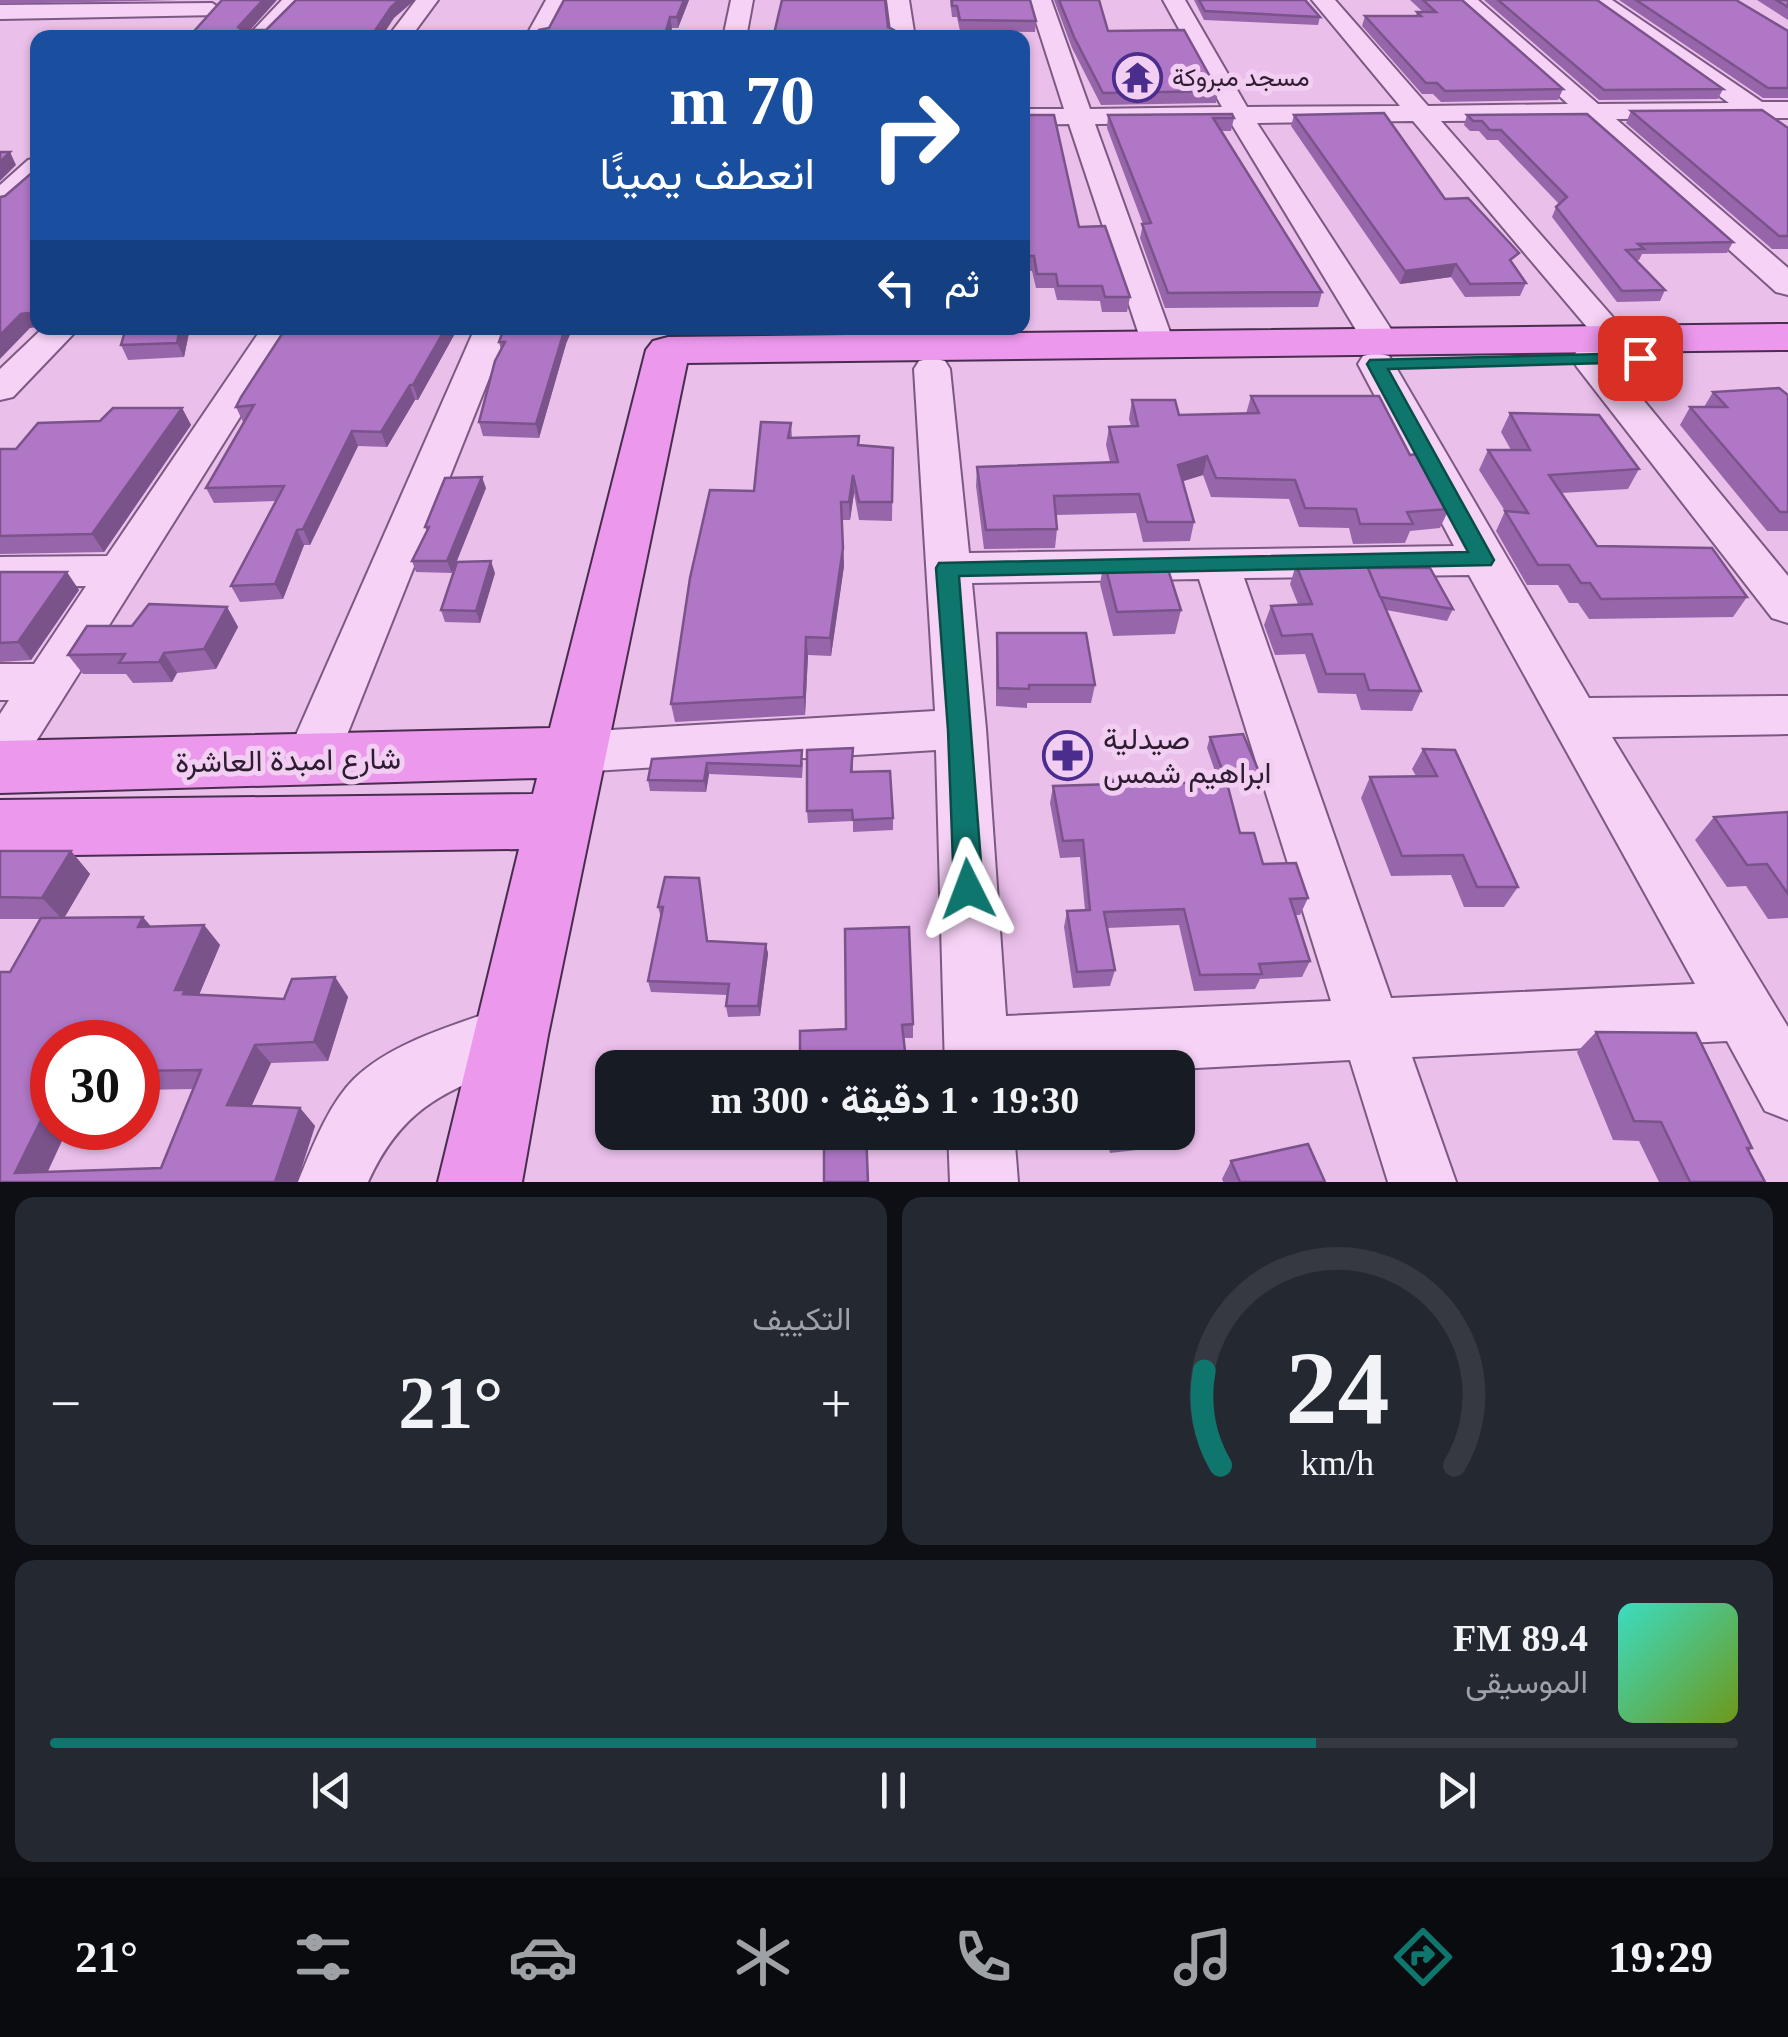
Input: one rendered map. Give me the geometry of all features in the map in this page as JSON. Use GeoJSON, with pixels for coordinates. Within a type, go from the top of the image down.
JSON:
{"type":"FeatureCollection","features":[{"type":"Feature","properties":{"kind":"main road"},"geometry":{"type":"LineString","coordinates":[[933,348],[1379,353],[1602,349],[1788,337]]}},
{"type":"Feature","properties":{"kind":"main road"},"geometry":{"type":"LineString","coordinates":[[480,1182],[510,1035],[668,350],[1157,346],[1379,353]]}},
{"type":"Feature","properties":{"kind":"main road"},"geometry":{"type":"LineString","coordinates":[[1602,349],[1788,356]]}},
{"type":"Feature","properties":{"kind":"main road","name":"شارع امبدة العاشرة"},"geometry":{"type":"LineString","coordinates":[[0,767],[577,752]]}},
{"type":"Feature","properties":{"kind":"main road"},"geometry":{"type":"LineString","coordinates":[[416,822],[440,757]]}},
{"type":"Feature","properties":{"kind":"main road"},"geometry":{"type":"LineString","coordinates":[[0,828],[561,822]]}},
{"type":"Feature","properties":{"kind":"street"},"geometry":{"type":"LineString","coordinates":[[265,30],[294,0]]}},
{"type":"Feature","properties":{"kind":"street"},"geometry":{"type":"LineString","coordinates":[[404,30],[427,0]]}},
{"type":"Feature","properties":{"kind":"street"},"geometry":{"type":"LineString","coordinates":[[540,30],[557,0]]}},
{"type":"Feature","properties":{"kind":"street"},"geometry":{"type":"LineString","coordinates":[[736,30],[742,0]]}},
{"type":"Feature","properties":{"kind":"street"},"geometry":{"type":"LineString","coordinates":[[898,0],[903,30]]}},
{"type":"Feature","properties":{"kind":"street"},"geometry":{"type":"LineString","coordinates":[[1040,0],[1157,346]]}},
{"type":"Feature","properties":{"kind":"street"},"geometry":{"type":"LineString","coordinates":[[1174,0],[1379,353],[1483,560],[1788,1088]]}},
{"type":"Feature","properties":{"kind":"street"},"geometry":{"type":"LineString","coordinates":[[1323,0],[1420,114],[1768,557],[1788,607]]}},
{"type":"Feature","properties":{"kind":"street"},"geometry":{"type":"LineString","coordinates":[[1465,0],[1788,285]]}},
{"type":"Feature","properties":{"kind":"street"},"geometry":{"type":"LineString","coordinates":[[1598,0],[1788,133]]}},
{"type":"Feature","properties":{"kind":"street"},"geometry":{"type":"LineString","coordinates":[[0,12],[219,5]]}},
{"type":"Feature","properties":{"kind":"street"},"geometry":{"type":"LineString","coordinates":[[191,30],[219,5]]}},
{"type":"Feature","properties":{"kind":"street"},"geometry":{"type":"LineString","coordinates":[[1030,117],[1788,110]]}},
{"type":"Feature","properties":{"kind":"street"},"geometry":{"type":"LineString","coordinates":[[0,201],[30,157]]}},
{"type":"Feature","properties":{"kind":"street"},"geometry":{"type":"LineString","coordinates":[[0,201],[30,201]]}},
{"type":"Feature","properties":{"kind":"street"},"geometry":{"type":"LineString","coordinates":[[0,389],[55,335]]}},
{"type":"Feature","properties":{"kind":"street"},"geometry":{"type":"LineString","coordinates":[[0,755],[24,682],[119,571],[275,335]]}},
{"type":"Feature","properties":{"kind":"street"},"geometry":{"type":"LineString","coordinates":[[311,760],[489,335]]}},
{"type":"Feature","properties":{"kind":"street"},"geometry":{"type":"LineString","coordinates":[[933,348],[961,730],[977,1050]]}},
{"type":"Feature","properties":{"kind":"street"},"geometry":{"type":"LineString","coordinates":[[947,568],[1483,560]]}},
{"type":"Feature","properties":{"kind":"street"},"geometry":{"type":"LineString","coordinates":[[1218,565],[1422,1182]]}},
{"type":"Feature","properties":{"kind":"street"},"geometry":{"type":"LineString","coordinates":[[0,572],[119,571]]}},
{"type":"Feature","properties":{"kind":"street"},"geometry":{"type":"LineString","coordinates":[[1576,718],[1788,715]]}},
{"type":"Feature","properties":{"kind":"street"},"geometry":{"type":"LineString","coordinates":[[577,752],[961,730]]}},
{"type":"Feature","properties":{"kind":"street"},"geometry":{"type":"LineString","coordinates":[[1086,1050],[1371,1029],[1743,1012]]}},
{"type":"Feature","properties":{"kind":"street"},"geometry":{"type":"LineString","coordinates":[[332,1182],[369,1111],[389,1092],[510,1035]]}},
{"type":"Feature","properties":{"kind":"street"},"geometry":{"type":"LineString","coordinates":[[982,1150],[984,1182]]}},
{"type":"Feature","properties":{"kind":"building"},"geometry":{"type":"Polygon","coordinates":[[[222,0],[263,0],[238,27],[242,30],[195,30],[222,0]]]}},
{"type":"Feature","properties":{"kind":"building"},"geometry":{"type":"Polygon","coordinates":[[[296,0],[399,0],[375,30],[266,30],[296,0]]]}},
{"type":"Feature","properties":{"kind":"building"},"geometry":{"type":"Polygon","coordinates":[[[564,0],[684,0],[677,17],[670,17],[666,30],[539,30],[549,28],[564,0]]]}},
{"type":"Feature","properties":{"kind":"building"},"geometry":{"type":"Polygon","coordinates":[[[782,0],[885,0],[888,27],[894,30],[775,30],[782,0]]]}},
{"type":"Feature","properties":{"kind":"building"},"geometry":{"type":"Polygon","coordinates":[[[952,0],[1030,0],[1036,21],[960,20],[952,0]]]}},
{"type":"Feature","properties":{"kind":"building"},"geometry":{"type":"Polygon","coordinates":[[[1059,0],[1099,0],[1108,31],[1184,30],[1218,91],[1103,93],[1059,0]]]}},
{"type":"Feature","properties":{"kind":"building"},"geometry":{"type":"Polygon","coordinates":[[[1199,0],[1305,0],[1320,17],[1205,11],[1199,0]]]}},
{"type":"Feature","properties":{"kind":"building"},"geometry":{"type":"Polygon","coordinates":[[[1423,0],[1462,0],[1563,89],[1445,91],[1437,83],[1426,83],[1365,16],[1421,16],[1417,12],[1436,12],[1423,0]]]}},
{"type":"Feature","properties":{"kind":"building"},"geometry":{"type":"Polygon","coordinates":[[[1498,0],[1597,0],[1723,89],[1604,90],[1498,0]]]}},
{"type":"Feature","properties":{"kind":"building"},"geometry":{"type":"Polygon","coordinates":[[[1636,0],[1736,0],[1788,31],[1788,88],[1768,88],[1636,0]]]}},
{"type":"Feature","properties":{"kind":"building"},"geometry":{"type":"Polygon","coordinates":[[[1762,110],[1788,128],[1788,236],[1779,236],[1631,111],[1762,110]]]}},
{"type":"Feature","properties":{"kind":"building"},"geometry":{"type":"Polygon","coordinates":[[[1384,113],[1445,199],[1468,198],[1519,253],[1510,260],[1526,283],[1470,284],[1456,264],[1405,271],[1294,115],[1384,113]]]}},
{"type":"Feature","properties":{"kind":"building"},"geometry":{"type":"Polygon","coordinates":[[[1232,114],[1234,118],[1213,118],[1322,292],[1168,293],[1142,224],[1151,223],[1108,115],[1232,114]]]}},
{"type":"Feature","properties":{"kind":"building"},"geometry":{"type":"Polygon","coordinates":[[[1587,114],[1733,242],[1638,244],[1644,249],[1626,250],[1665,290],[1622,291],[1556,207],[1567,197],[1501,130],[1490,130],[1482,121],[1473,121],[1467,115],[1587,114]]]}},
{"type":"Feature","properties":{"kind":"building"},"geometry":{"type":"Polygon","coordinates":[[[1030,115],[1054,115],[1079,227],[1105,226],[1130,297],[1105,297],[1102,286],[1058,286],[1056,274],[1037,274],[1034,256],[1030,256],[1030,115]]]}},
{"type":"Feature","properties":{"kind":"building"},"geometry":{"type":"Polygon","coordinates":[[[30,174],[30,313],[21,314],[0,335],[0,197],[30,174]]]}},
{"type":"Feature","properties":{"kind":"building"},"geometry":{"type":"Polygon","coordinates":[[[124,335],[179,335],[177,343],[121,345],[124,335]]]}},
{"type":"Feature","properties":{"kind":"building"},"geometry":{"type":"Polygon","coordinates":[[[281,335],[442,335],[381,432],[352,431],[303,529],[297,530],[275,584],[231,586],[284,486],[206,488],[254,405],[236,407],[281,335]]]}},
{"type":"Feature","properties":{"kind":"building"},"geometry":{"type":"Polygon","coordinates":[[[502,335],[563,335],[536,424],[479,422],[495,361],[505,342],[499,342],[502,335]]]}},
{"type":"Feature","properties":{"kind":"building"},"geometry":{"type":"Polygon","coordinates":[[[1779,388],[1788,395],[1788,512],[1780,512],[1690,407],[1727,407],[1713,392],[1779,388]]]}},
{"type":"Feature","properties":{"kind":"building"},"geometry":{"type":"Polygon","coordinates":[[[1251,396],[1379,396],[1410,455],[1416,454],[1449,509],[1407,512],[1413,524],[1360,524],[1356,509],[1305,508],[1295,480],[1216,478],[1207,456],[1178,465],[1194,522],[1147,522],[1139,494],[1054,496],[1057,529],[986,530],[977,467],[1118,462],[1109,427],[1138,426],[1132,400],[1175,400],[1179,415],[1259,413],[1251,396]]]}},
{"type":"Feature","properties":{"kind":"building"},"geometry":{"type":"Polygon","coordinates":[[[113,408],[182,408],[92,534],[0,536],[0,449],[16,449],[38,423],[100,421],[113,408]]]}},
{"type":"Feature","properties":{"kind":"building"},"geometry":{"type":"Polygon","coordinates":[[[1510,413],[1599,415],[1639,469],[1549,475],[1597,546],[1712,548],[1747,597],[1601,599],[1590,583],[1581,583],[1569,565],[1538,565],[1505,511],[1528,513],[1488,450],[1530,450],[1510,413]]]}},
{"type":"Feature","properties":{"kind":"building"},"geometry":{"type":"Polygon","coordinates":[[[761,422],[791,423],[788,438],[859,436],[858,445],[893,448],[892,502],[859,502],[853,475],[849,502],[841,502],[843,548],[830,638],[806,637],[804,697],[671,704],[690,578],[710,490],[754,491],[761,422]]]}},
{"type":"Feature","properties":{"kind":"building"},"geometry":{"type":"Polygon","coordinates":[[[482,477],[447,561],[412,561],[429,527],[425,527],[445,478],[482,477]]]}},
{"type":"Feature","properties":{"kind":"building"},"geometry":{"type":"Polygon","coordinates":[[[1165,560],[1181,610],[1117,612],[1104,561],[1165,560]]]}},
{"type":"Feature","properties":{"kind":"building"},"geometry":{"type":"Polygon","coordinates":[[[491,561],[476,611],[441,610],[457,562],[491,561]]]}},
{"type":"Feature","properties":{"kind":"building"},"geometry":{"type":"Polygon","coordinates":[[[1366,563],[1421,691],[1369,690],[1364,674],[1326,674],[1312,634],[1282,636],[1271,606],[1312,604],[1296,565],[1366,563]]]}},
{"type":"Feature","properties":{"kind":"building"},"geometry":{"type":"Polygon","coordinates":[[[1368,568],[1430,568],[1453,609],[1380,597],[1368,568]]]}},
{"type":"Feature","properties":{"kind":"building"},"geometry":{"type":"Polygon","coordinates":[[[0,572],[67,572],[18,642],[0,643],[0,572]]]}},
{"type":"Feature","properties":{"kind":"building"},"geometry":{"type":"Polygon","coordinates":[[[149,604],[227,607],[204,649],[164,653],[159,662],[119,663],[125,654],[68,655],[87,626],[132,626],[149,604]]]}},
{"type":"Feature","properties":{"kind":"building"},"geometry":{"type":"Polygon","coordinates":[[[997,633],[1086,633],[1095,685],[998,688],[997,633]]]}},
{"type":"Feature","properties":{"kind":"building"},"geometry":{"type":"Polygon","coordinates":[[[1243,734],[1259,772],[1224,775],[1210,737],[1243,734]]]}},
{"type":"Feature","properties":{"kind":"building"},"geometry":{"type":"Polygon","coordinates":[[[853,748],[851,772],[890,771],[893,818],[853,820],[852,810],[807,811],[807,750],[853,748]]]}},
{"type":"Feature","properties":{"kind":"building"},"geometry":{"type":"Polygon","coordinates":[[[1423,749],[1455,750],[1518,887],[1477,887],[1463,855],[1402,856],[1370,777],[1437,776],[1423,749]]]}},
{"type":"Feature","properties":{"kind":"building"},"geometry":{"type":"Polygon","coordinates":[[[802,750],[801,766],[707,763],[704,781],[648,780],[652,759],[802,750]]]}},
{"type":"Feature","properties":{"kind":"building"},"geometry":{"type":"Polygon","coordinates":[[[1112,776],[1163,776],[1165,783],[1227,783],[1240,833],[1254,833],[1263,864],[1296,863],[1308,898],[1290,899],[1310,961],[1259,964],[1262,974],[1200,975],[1184,909],[1104,912],[1115,970],[1077,972],[1067,911],[1090,910],[1083,840],[1063,841],[1053,786],[1113,784],[1112,776]]]}},
{"type":"Feature","properties":{"kind":"building"},"geometry":{"type":"Polygon","coordinates":[[[1788,812],[1788,894],[1767,864],[1747,865],[1714,817],[1788,812]]]}},
{"type":"Feature","properties":{"kind":"building"},"geometry":{"type":"Polygon","coordinates":[[[0,851],[71,851],[42,898],[0,897],[0,851]]]}},
{"type":"Feature","properties":{"kind":"building"},"geometry":{"type":"Polygon","coordinates":[[[665,877],[699,878],[707,941],[766,944],[758,1006],[726,1006],[729,984],[648,981],[665,877]]]}},
{"type":"Feature","properties":{"kind":"building"},"geometry":{"type":"Polygon","coordinates":[[[143,917],[138,927],[204,925],[175,990],[185,990],[183,994],[284,999],[292,979],[335,977],[314,1042],[255,1045],[227,1105],[300,1108],[275,1182],[0,1182],[0,972],[10,972],[41,918],[143,917]]]}},
{"type":"Feature","properties":{"kind":"building"},"geometry":{"type":"Polygon","coordinates":[[[909,927],[913,1024],[902,1025],[905,1050],[800,1050],[800,1031],[846,1029],[845,929],[909,927]]]}},
{"type":"Feature","properties":{"kind":"building"},"geometry":{"type":"Polygon","coordinates":[[[1596,1032],[1696,1033],[1765,1182],[1690,1182],[1661,1122],[1634,1121],[1596,1032]]]}},
{"type":"Feature","properties":{"kind":"building"},"geometry":{"type":"Polygon","coordinates":[[[1308,1144],[1325,1182],[1240,1182],[1231,1161],[1308,1144]]]}},
{"type":"Feature","properties":{"kind":"building"},"geometry":{"type":"Polygon","coordinates":[[[824,1150],[867,1150],[868,1182],[824,1182],[824,1150]]]}},
{"type":"Feature","properties":{"kind":"place","name":"مسجد مبروكة"},"geometry":{"type":"Point","coordinates":[1137,77]}},
{"type":"Feature","properties":{"kind":"place","name":"صيدلية ابراهيم شمس"},"geometry":{"type":"Point","coordinates":[1068,755]}},
{"type":"Feature","properties":{"kind":"route"},"geometry":{"type":"LineString","coordinates":[[968,889],[961,730],[947,568],[1483,560],[1376,364],[1640,358]]}}]}
